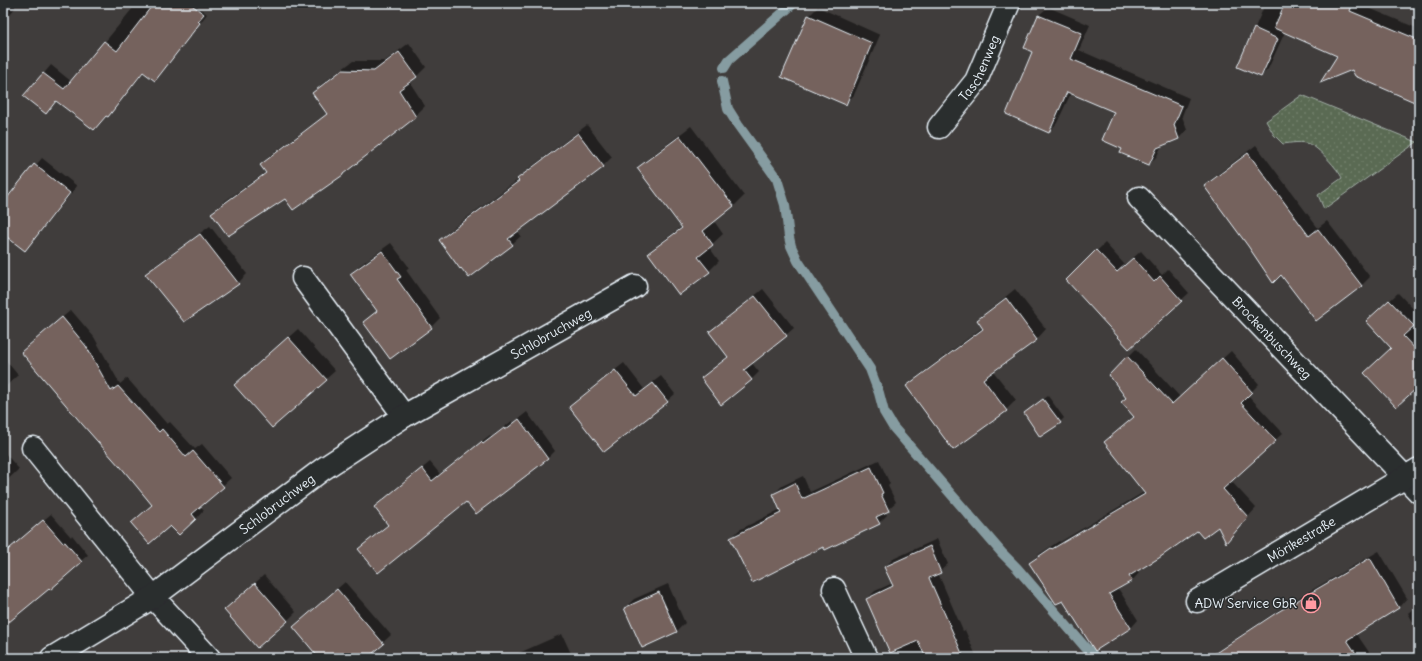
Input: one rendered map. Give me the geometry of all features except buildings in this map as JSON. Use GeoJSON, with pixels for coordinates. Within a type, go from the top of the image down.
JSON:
{"type":"FeatureCollection","features":[{"type":"Feature","properties":{"kind":"street","name":"Taschenweg"},"geometry":{"type":"LineString","coordinates":[[939,127],[976,81],[1009,3]]}},
{"type":"Feature","properties":{"kind":"street","name":"Brockenbuschweg"},"geometry":{"type":"LineString","coordinates":[[1138,198],[1414,480]]}},
{"type":"Feature","properties":{"kind":"street"},"geometry":{"type":"LineString","coordinates":[[303,278],[404,416]]}},
{"type":"Feature","properties":{"kind":"street","name":"Schlobruchweg"},"geometry":{"type":"LineString","coordinates":[[52,658],[153,597],[323,469],[404,416],[634,286]]}},
{"type":"Feature","properties":{"kind":"street"},"geometry":{"type":"LineString","coordinates":[[33,448],[153,597],[209,658]]}},
{"type":"Feature","properties":{"kind":"street","name":"Mörikestraße"},"geometry":{"type":"LineString","coordinates":[[1197,601],[1414,480]]}},
{"type":"Feature","properties":{"kind":"street"},"geometry":{"type":"LineString","coordinates":[[834,589],[866,658]]}},
{"type":"Feature","properties":{"kind":"green space"},"geometry":{"type":"Polygon","coordinates":[[[1302,95],[1417,142],[1324,209],[1318,195],[1342,178],[1340,174],[1313,146],[1296,142],[1283,144],[1274,135],[1266,121],[1302,95]]]}},
{"type":"Feature","properties":{"kind":"waterway"},"geometry":{"type":"LineString","coordinates":[[724,68],[729,60],[794,3]]}},
{"type":"Feature","properties":{"kind":"waterway"},"geometry":{"type":"LineString","coordinates":[[722,81],[728,109],[777,179],[785,205],[791,246],[798,261],[870,369],[884,412],[893,427],[1002,553],[1096,658]]}},
{"type":"Feature","properties":{"kind":"place","name":"ADW Service GbR"},"geometry":{"type":"Point","coordinates":[1311,603]}}]}
